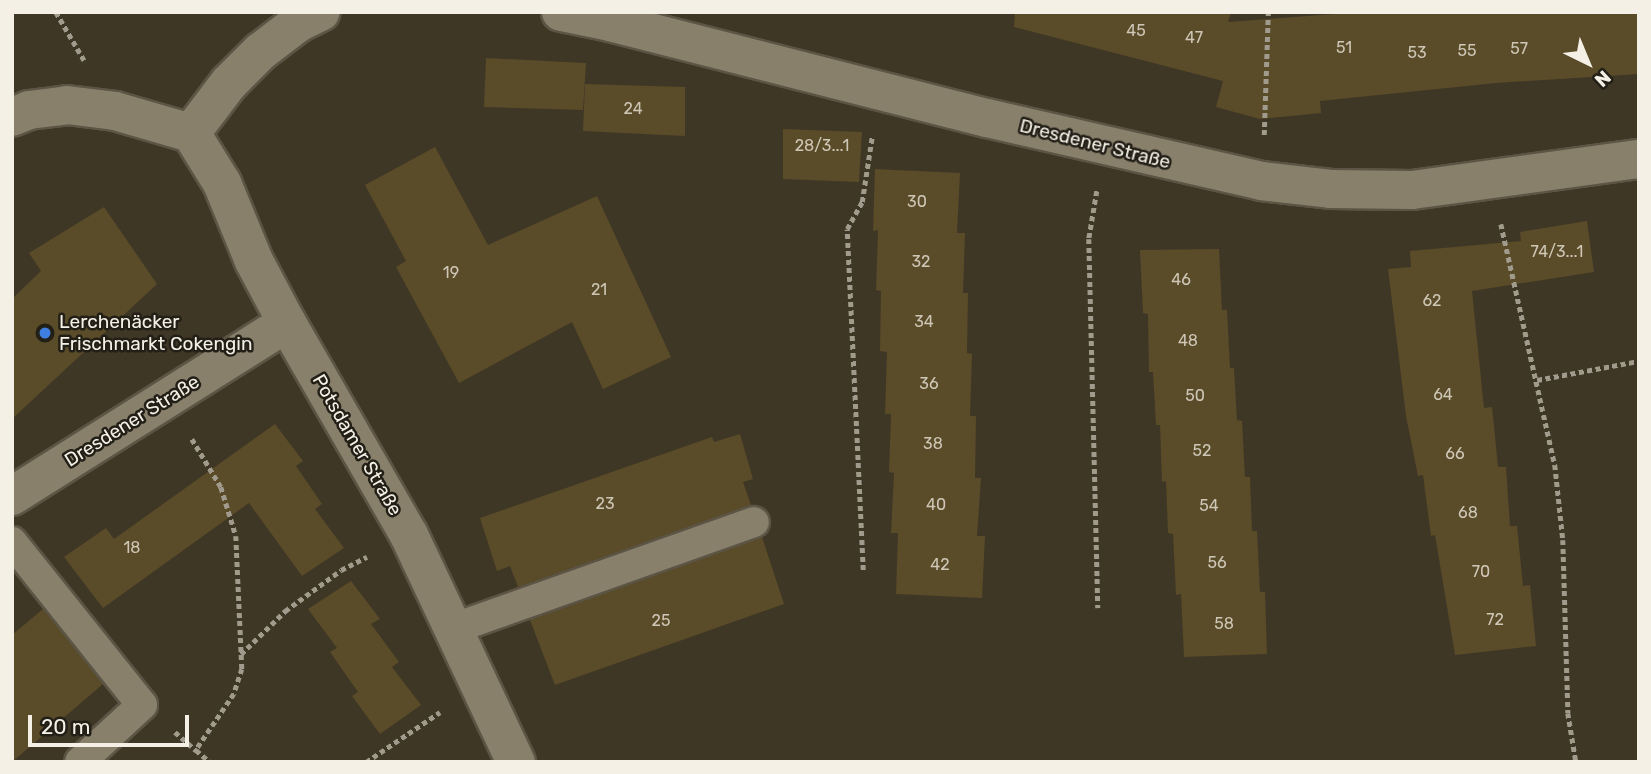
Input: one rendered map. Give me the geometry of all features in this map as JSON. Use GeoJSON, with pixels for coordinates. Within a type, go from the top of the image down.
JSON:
{"type":"FeatureCollection","features":[{"type":"Feature","properties":{"kind":"street"},"geometry":{"type":"LineString","coordinates":[[12,117],[29,110],[68,104],[115,111],[191,133],[229,83],[260,52],[298,23],[321,12]]}},
{"type":"Feature","properties":{"kind":"street","name":"Dresdener Straße"},"geometry":{"type":"LineString","coordinates":[[561,12],[610,22],[878,91],[1261,181],[1331,189],[1412,190],[1639,159]]}},
{"type":"Feature","properties":{"kind":"street","name":"Potsdamer Straße"},"geometry":{"type":"LineString","coordinates":[[191,133],[222,183],[254,261],[287,323],[409,535],[516,762]]}},
{"type":"Feature","properties":{"kind":"street","name":"Dresdener Straße"},"geometry":{"type":"LineString","coordinates":[[12,496],[287,323]]}},
{"type":"Feature","properties":{"kind":"lane"},"geometry":{"type":"LineString","coordinates":[[455,628],[754,522]]}},
{"type":"Feature","properties":{"kind":"lane"},"geometry":{"type":"LineString","coordinates":[[12,542],[142,705],[80,762]]}},
{"type":"Feature","properties":{"kind":"path"},"geometry":{"type":"LineString","coordinates":[[1261,181],[1268,12]]}},
{"type":"Feature","properties":{"kind":"path"},"geometry":{"type":"LineString","coordinates":[[863,570],[847,229],[863,202],[878,91]]}},
{"type":"Feature","properties":{"kind":"path"},"geometry":{"type":"LineString","coordinates":[[1098,608],[1089,239],[1104,145]]}},
{"type":"Feature","properties":{"kind":"path"},"geometry":{"type":"LineString","coordinates":[[1491,180],[1555,465],[1562,527],[1568,713],[1576,762]]}},
{"type":"Feature","properties":{"kind":"path"},"geometry":{"type":"LineString","coordinates":[[1537,380],[1639,361]]}},
{"type":"Feature","properties":{"kind":"path"},"geometry":{"type":"LineString","coordinates":[[207,463],[221,487],[236,536],[242,669],[234,694],[196,750],[209,762]]}},
{"type":"Feature","properties":{"kind":"path"},"geometry":{"type":"LineString","coordinates":[[241,654],[285,611],[341,570],[409,535]]}},
{"type":"Feature","properties":{"kind":"path"},"geometry":{"type":"LineString","coordinates":[[366,762],[408,731],[481,688]]}},
{"type":"Feature","properties":{"kind":"building"},"geometry":{"type":"Polygon","coordinates":[[[1015,12],[1231,12],[1228,22],[1362,12],[1639,12],[1639,74],[1496,83],[1320,101],[1321,113],[1260,119],[1216,107],[1223,81],[1014,27],[1015,12]]]}},
{"type":"Feature","properties":{"kind":"building"},"geometry":{"type":"Polygon","coordinates":[[[486,58],[586,63],[583,110],[484,107],[486,58]]]}},
{"type":"Feature","properties":{"kind":"building"},"geometry":{"type":"Polygon","coordinates":[[[585,84],[685,87],[685,136],[583,131],[585,84]]]}},
{"type":"Feature","properties":{"kind":"building"},"geometry":{"type":"Polygon","coordinates":[[[783,129],[862,132],[859,182],[783,179],[783,129]]]}},
{"type":"Feature","properties":{"kind":"building"},"geometry":{"type":"Polygon","coordinates":[[[435,147],[488,245],[597,196],[671,357],[603,389],[572,322],[459,383],[396,267],[406,261],[365,185],[435,147]]]}},
{"type":"Feature","properties":{"kind":"building"},"geometry":{"type":"Polygon","coordinates":[[[875,169],[960,173],[957,233],[965,233],[963,293],[968,293],[967,353],[972,354],[970,416],[976,416],[975,478],[981,478],[977,536],[985,536],[982,598],[896,594],[898,533],[891,533],[894,473],[889,472],[891,414],[885,414],[887,352],[880,351],[881,291],[876,290],[878,230],[873,231],[875,169]]]}},
{"type":"Feature","properties":{"kind":"building"},"geometry":{"type":"Polygon","coordinates":[[[104,207],[157,284],[12,419],[12,299],[41,271],[29,253],[104,207]]]}},
{"type":"Feature","properties":{"kind":"building"},"geometry":{"type":"Polygon","coordinates":[[[1587,221],[1594,272],[1472,291],[1484,408],[1492,407],[1498,467],[1506,467],[1510,526],[1517,526],[1523,586],[1530,585],[1536,646],[1455,655],[1435,535],[1431,536],[1423,475],[1418,476],[1406,416],[1388,269],[1411,267],[1410,251],[1521,241],[1520,232],[1587,221]]]}},
{"type":"Feature","properties":{"kind":"building"},"geometry":{"type":"Polygon","coordinates":[[[1219,249],[1222,310],[1227,310],[1230,368],[1234,368],[1237,420],[1242,421],[1245,477],[1250,477],[1252,531],[1257,531],[1260,592],[1265,592],[1267,654],[1184,657],[1181,594],[1176,595],[1173,534],[1168,533],[1166,481],[1162,482],[1160,425],[1156,425],[1153,372],[1149,372],[1148,314],[1143,313],[1140,250],[1219,249]]]}},
{"type":"Feature","properties":{"kind":"building"},"geometry":{"type":"Polygon","coordinates":[[[275,424],[303,461],[296,466],[322,504],[315,509],[344,548],[302,576],[249,503],[103,608],[64,557],[106,528],[114,539],[275,424]]]}},
{"type":"Feature","properties":{"kind":"building"},"geometry":{"type":"Polygon","coordinates":[[[740,434],[753,479],[743,482],[751,505],[518,587],[510,566],[497,571],[480,518],[712,437],[714,442],[740,434]]]}},
{"type":"Feature","properties":{"kind":"building"},"geometry":{"type":"Polygon","coordinates":[[[762,537],[784,604],[555,685],[530,620],[762,537]]]}},
{"type":"Feature","properties":{"kind":"building"},"geometry":{"type":"Polygon","coordinates":[[[351,581],[380,619],[371,624],[399,662],[392,667],[421,705],[380,734],[352,696],[358,692],[330,652],[337,648],[308,609],[351,581]]]}},
{"type":"Feature","properties":{"kind":"building"},"geometry":{"type":"Polygon","coordinates":[[[43,609],[103,684],[12,762],[12,635],[43,609]]]}},
{"type":"Feature","properties":{"kind":"place","name":"Lerchenäcker Frischmarkt Cokengin"},"geometry":{"type":"Point","coordinates":[45,333]}}]}
